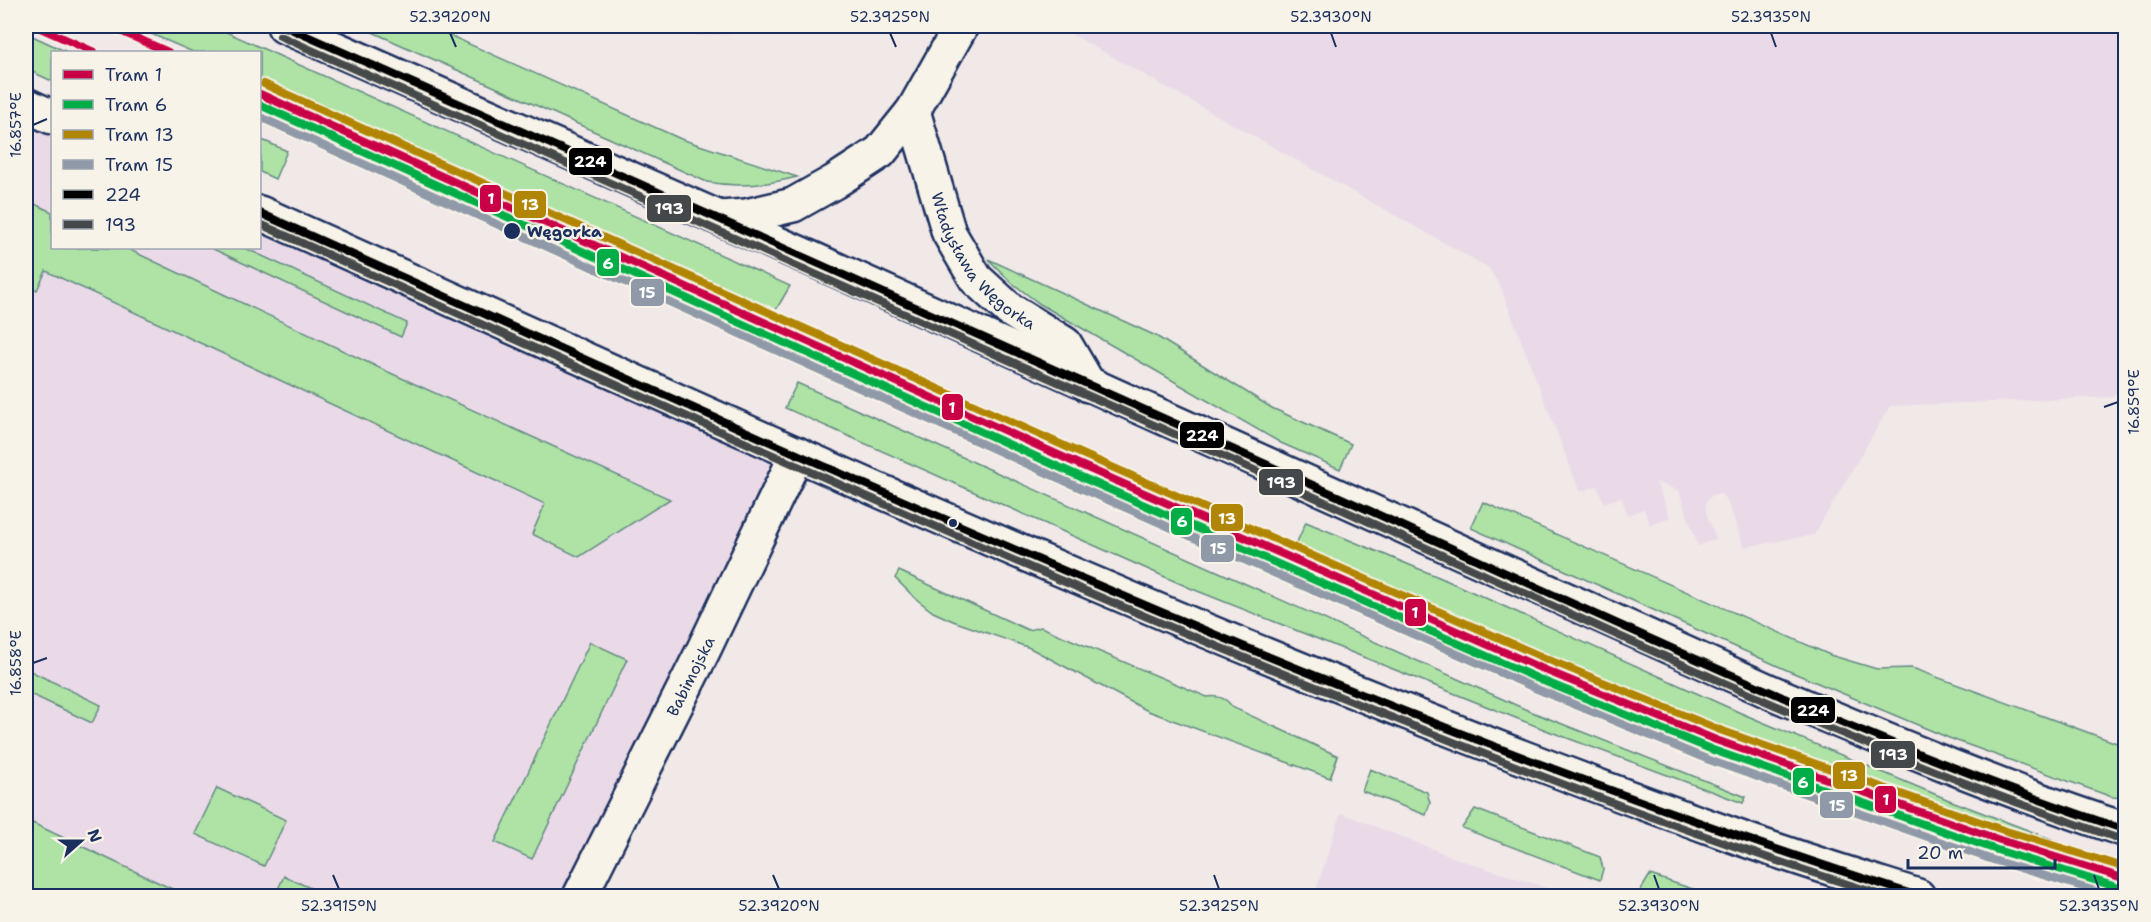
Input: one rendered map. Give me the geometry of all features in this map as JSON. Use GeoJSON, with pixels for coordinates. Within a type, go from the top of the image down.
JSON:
{"type":"FeatureCollection","features":[{"type":"Feature","properties":{"kind":"street"},"geometry":{"type":"LineString","coordinates":[[284,26],[719,218],[1773,693],[1917,753],[2126,830]]}},
{"type":"Feature","properties":{"kind":"street"},"geometry":{"type":"LineString","coordinates":[[719,218],[746,216],[793,205],[880,152],[913,111],[961,26]]}},
{"type":"Feature","properties":{"kind":"street"},"geometry":{"type":"LineString","coordinates":[[26,105],[51,117]]}},
{"type":"Feature","properties":{"kind":"street","name":"Władysława Węgorka"},"geometry":{"type":"LineString","coordinates":[[913,111],[949,233],[976,279],[1010,310],[1065,344],[1089,385]]}},
{"type":"Feature","properties":{"kind":"street"},"geometry":{"type":"LineString","coordinates":[[261,213],[797,454],[1149,608],[1374,700],[1732,835],[1915,896]]}},
{"type":"Feature","properties":{"kind":"street","name":"Babimojska"},"geometry":{"type":"LineString","coordinates":[[580,897],[703,651],[797,454]]}},
{"type":"Feature","properties":{"kind":"shaded area"},"geometry":{"type":"Polygon","coordinates":[[[675,26],[863,26],[698,36],[675,26]]]}},
{"type":"Feature","properties":{"kind":"shaded area"},"geometry":{"type":"Polygon","coordinates":[[[1057,26],[2125,26],[2125,384],[2113,397],[1890,406],[1814,535],[1744,547],[1727,500],[1721,494],[1712,495],[1706,502],[1706,512],[1716,539],[1698,546],[1679,491],[1656,482],[1670,517],[1650,525],[1644,509],[1628,515],[1621,497],[1604,503],[1597,486],[1580,492],[1500,286],[1489,268],[1057,26]]]}},
{"type":"Feature","properties":{"kind":"shaded area"},"geometry":{"type":"Polygon","coordinates":[[[26,105],[51,117],[51,249],[261,249],[261,213],[797,454],[580,896],[26,896],[26,105]]]}},
{"type":"Feature","properties":{"kind":"shaded area"},"geometry":{"type":"Polygon","coordinates":[[[1341,813],[1463,861],[1572,896],[1314,896],[1341,813]]]}},
{"type":"Feature","properties":{"kind":"green space"},"geometry":{"type":"Polygon","coordinates":[[[133,26],[213,26],[790,286],[773,315],[261,82],[261,51],[191,51],[133,26]]]}},
{"type":"Feature","properties":{"kind":"green space"},"geometry":{"type":"Polygon","coordinates":[[[359,26],[429,26],[681,139],[797,177],[752,185],[707,182],[359,26]]]}},
{"type":"Feature","properties":{"kind":"green space"},"geometry":{"type":"Polygon","coordinates":[[[26,33],[65,51],[51,51],[51,81],[26,69],[26,33]]]}},
{"type":"Feature","properties":{"kind":"green space"},"geometry":{"type":"Polygon","coordinates":[[[261,139],[287,151],[275,179],[261,172],[261,139]]]}},
{"type":"Feature","properties":{"kind":"green space"},"geometry":{"type":"Polygon","coordinates":[[[26,200],[51,212],[51,249],[128,249],[386,371],[670,499],[579,557],[532,534],[545,504],[46,271],[37,290],[26,285],[26,200]]]}},
{"type":"Feature","properties":{"kind":"green space"},"geometry":{"type":"Polygon","coordinates":[[[213,249],[247,249],[407,323],[401,337],[213,249]]]}},
{"type":"Feature","properties":{"kind":"green space"},"geometry":{"type":"Polygon","coordinates":[[[988,259],[1156,336],[1272,408],[1351,444],[1340,469],[1281,443],[1040,304],[1012,283],[988,259]]]}},
{"type":"Feature","properties":{"kind":"green space"},"geometry":{"type":"Polygon","coordinates":[[[797,383],[1527,710],[1746,797],[1743,803],[1551,732],[1190,588],[785,408],[797,383]]]}},
{"type":"Feature","properties":{"kind":"green space"},"geometry":{"type":"Polygon","coordinates":[[[1483,502],[1830,655],[1877,669],[1912,668],[2125,746],[2125,798],[2112,797],[1949,738],[1789,671],[1471,528],[1483,502]]]}},
{"type":"Feature","properties":{"kind":"green space"},"geometry":{"type":"Polygon","coordinates":[[[1306,522],[1441,578],[1743,714],[1949,800],[2059,842],[2058,848],[1890,792],[1724,731],[1293,551],[1306,522]]]}},
{"type":"Feature","properties":{"kind":"green space"},"geometry":{"type":"Polygon","coordinates":[[[899,571],[1028,630],[1041,627],[1207,697],[1225,699],[1232,707],[1338,756],[1330,778],[1148,711],[1030,648],[933,612],[895,578],[899,571]]]}},
{"type":"Feature","properties":{"kind":"green space"},"geometry":{"type":"Polygon","coordinates":[[[590,642],[627,659],[532,859],[495,842],[590,642]]]}},
{"type":"Feature","properties":{"kind":"green space"},"geometry":{"type":"Polygon","coordinates":[[[26,669],[101,705],[92,723],[26,692],[26,669]]]}},
{"type":"Feature","properties":{"kind":"green space"},"geometry":{"type":"Polygon","coordinates":[[[1370,769],[1427,792],[1430,803],[1426,815],[1362,791],[1370,769]]]}},
{"type":"Feature","properties":{"kind":"green space"},"geometry":{"type":"Polygon","coordinates":[[[217,788],[286,820],[264,866],[195,834],[217,788]]]}},
{"type":"Feature","properties":{"kind":"green space"},"geometry":{"type":"Polygon","coordinates":[[[1475,809],[1600,857],[1603,869],[1600,880],[1462,828],[1475,809]]]}},
{"type":"Feature","properties":{"kind":"green space"},"geometry":{"type":"Polygon","coordinates":[[[26,820],[187,896],[26,896],[26,820]]]}},
{"type":"Feature","properties":{"kind":"green space"},"geometry":{"type":"Polygon","coordinates":[[[1650,875],[1714,896],[1637,896],[1650,875]]]}},
{"type":"Feature","properties":{"kind":"green space"},"geometry":{"type":"Polygon","coordinates":[[[284,876],[328,896],[275,896],[284,876]]]}},
{"type":"Feature","properties":{"kind":"tram line","name":"1"},"geometry":{"type":"LineString","coordinates":[[36,26],[92,51]]}},
{"type":"Feature","properties":{"kind":"tram line","name":"1"},"geometry":{"type":"LineString","coordinates":[[109,26],[166,51]]}},
{"type":"Feature","properties":{"kind":"tram line","name":"13"},"geometry":{"type":"LineString","coordinates":[[264,84],[1080,453],[1549,660],[1720,730],[2003,830],[2126,868]]}},
{"type":"Feature","properties":{"kind":"tram line","name":"1"},"geometry":{"type":"LineString","coordinates":[[261,94],[1076,463],[1545,670],[1716,740],[2000,840],[2126,879]]}},
{"type":"Feature","properties":{"kind":"tram line","name":"6"},"geometry":{"type":"LineString","coordinates":[[261,105],[1072,473],[1541,680],[1713,750],[1997,850],[2123,889]]}},
{"type":"Feature","properties":{"kind":"tram line","name":"15"},"geometry":{"type":"LineString","coordinates":[[261,117],[1067,482],[1537,689],[1709,760],[1993,860],[2112,896]]}},
{"type":"Feature","properties":{"kind":"transit line","name":"224"},"geometry":{"type":"LineString","coordinates":[[284,26],[1073,377],[1726,673],[1924,756],[2126,830]]}},
{"type":"Feature","properties":{"kind":"transit line","name":"193"},"geometry":{"type":"LineString","coordinates":[[280,36],[1069,387],[1723,683],[1921,766],[2123,840]]}},
{"type":"Feature","properties":{"kind":"transit line","name":"224"},"geometry":{"type":"LineString","coordinates":[[261,213],[877,489],[1250,649],[1581,779],[1749,840],[1918,896]]}},
{"type":"Feature","properties":{"kind":"transit line","name":"193"},"geometry":{"type":"LineString","coordinates":[[261,224],[880,502],[1255,662],[1567,786],[1725,843],[1885,896]]}},
{"type":"Feature","properties":{"kind":"place","name":"Węgorka"},"geometry":{"type":"Point","coordinates":[512,231]}}]}
